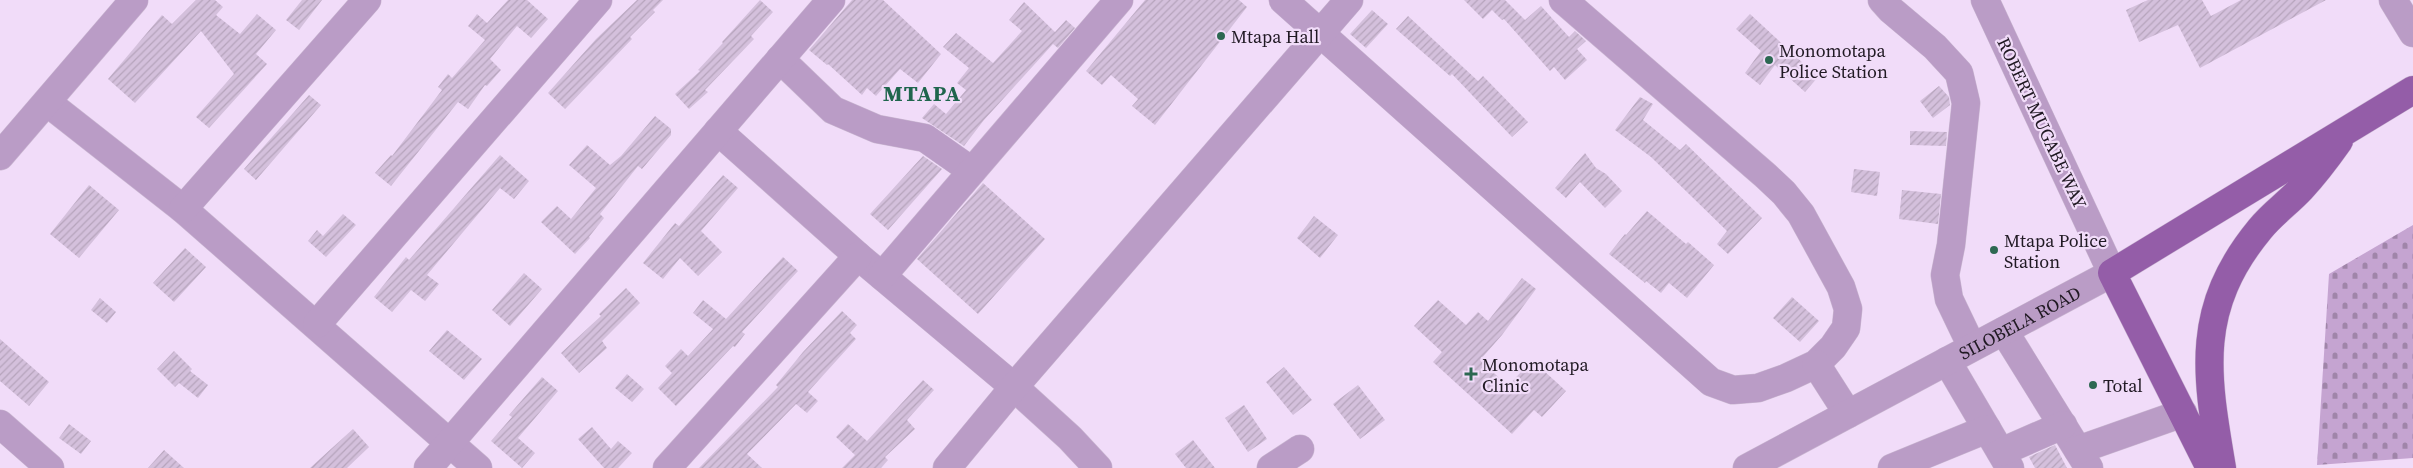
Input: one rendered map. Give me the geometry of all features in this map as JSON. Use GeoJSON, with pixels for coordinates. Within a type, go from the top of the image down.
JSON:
{"type":"FeatureCollection","features":[{"type":"Feature","properties":{"kind":"main road","name":"SILOBELA ROAD"},"geometry":{"type":"LineString","coordinates":[[2112,273],[2413,90]]}},
{"type":"Feature","properties":{"kind":"main road"},"geometry":{"type":"LineString","coordinates":[[2222,468],[2211,401],[2208,368],[2215,312],[2225,285],[2240,256],[2260,228],[2302,188],[2346,132]]}},
{"type":"Feature","properties":{"kind":"main road"},"geometry":{"type":"LineString","coordinates":[[2112,273],[2210,468]]}},
{"type":"Feature","properties":{"kind":"street"},"geometry":{"type":"LineString","coordinates":[[0,156],[48,103],[134,0]]}},
{"type":"Feature","properties":{"kind":"street"},"geometry":{"type":"LineString","coordinates":[[183,209],[367,0]]}},
{"type":"Feature","properties":{"kind":"street"},"geometry":{"type":"LineString","coordinates":[[316,324],[598,0]]}},
{"type":"Feature","properties":{"kind":"street"},"geometry":{"type":"LineString","coordinates":[[428,468],[831,0]]}},
{"type":"Feature","properties":{"kind":"street"},"geometry":{"type":"LineString","coordinates":[[882,276],[1119,0]]}},
{"type":"Feature","properties":{"kind":"street"},"geometry":{"type":"LineString","coordinates":[[1283,0],[1711,382],[1733,390],[1758,388],[1816,364],[1833,348],[1846,328],[1848,309],[1841,287],[1801,214],[1784,193],[1766,176],[1563,0]]}},
{"type":"Feature","properties":{"kind":"street"},"geometry":{"type":"LineString","coordinates":[[947,468],[1014,387],[1349,0]]}},
{"type":"Feature","properties":{"kind":"street"},"geometry":{"type":"LineString","coordinates":[[1882,0],[1891,10],[1935,47],[1959,73],[1966,103],[1946,276],[1949,299],[1972,348]]}},
{"type":"Feature","properties":{"kind":"street","name":"ROBERT MUGABE WAY"},"geometry":{"type":"LineString","coordinates":[[1985,0],[2112,273]]}},
{"type":"Feature","properties":{"kind":"street"},"geometry":{"type":"LineString","coordinates":[[2393,0],[2413,34]]}},
{"type":"Feature","properties":{"kind":"street"},"geometry":{"type":"LineString","coordinates":[[780,59],[834,110],[877,128],[925,138],[972,171]]}},
{"type":"Feature","properties":{"kind":"street"},"geometry":{"type":"LineString","coordinates":[[48,103],[183,209],[478,468]]}},
{"type":"Feature","properties":{"kind":"street"},"geometry":{"type":"LineString","coordinates":[[718,131],[858,256],[1014,387],[1070,438],[1098,468]]}},
{"type":"Feature","properties":{"kind":"street"},"geometry":{"type":"LineString","coordinates":[[667,468],[858,256]]}},
{"type":"Feature","properties":{"kind":"street","name":"SILOBELA ROAD"},"geometry":{"type":"LineString","coordinates":[[1747,468],[2112,273]]}},
{"type":"Feature","properties":{"kind":"street"},"geometry":{"type":"LineString","coordinates":[[2004,331],[2084,459],[2182,414]]}},
{"type":"Feature","properties":{"kind":"street"},"geometry":{"type":"LineString","coordinates":[[1947,361],[2006,460],[2063,425]]}},
{"type":"Feature","properties":{"kind":"street"},"geometry":{"type":"LineString","coordinates":[[1816,364],[1848,414]]}},
{"type":"Feature","properties":{"kind":"street"},"geometry":{"type":"LineString","coordinates":[[0,424],[50,468]]}},
{"type":"Feature","properties":{"kind":"street"},"geometry":{"type":"LineString","coordinates":[[1892,468],[1918,463],[1987,429]]}},
{"type":"Feature","properties":{"kind":"street"},"geometry":{"type":"LineString","coordinates":[[1271,468],[1300,449]]}},
{"type":"Feature","properties":{"kind":"green space"},"geometry":{"type":"Polygon","coordinates":[[[2413,225],[2413,458],[2317,465],[2329,274],[2413,225]]]}},
{"type":"Feature","properties":{"kind":"building"},"geometry":{"type":"Polygon","coordinates":[[[196,0],[215,0],[223,7],[216,15],[240,34],[257,14],[276,30],[256,54],[267,64],[209,128],[196,117],[234,74],[201,31],[135,103],[108,79],[162,15],[172,24],[196,0]]]}},
{"type":"Feature","properties":{"kind":"building"},"geometry":{"type":"Polygon","coordinates":[[[302,0],[322,0],[299,30],[286,20],[302,0]]]}},
{"type":"Feature","properties":{"kind":"building"},"geometry":{"type":"Polygon","coordinates":[[[508,0],[527,0],[548,19],[531,38],[517,26],[490,59],[501,70],[487,86],[485,85],[468,109],[458,102],[391,186],[375,173],[392,156],[442,90],[438,87],[448,74],[452,78],[485,40],[468,26],[477,14],[487,23],[508,0]]]}},
{"type":"Feature","properties":{"kind":"building"},"geometry":{"type":"Polygon","coordinates":[[[637,0],[663,0],[653,10],[655,12],[630,37],[632,39],[565,109],[548,93],[596,39],[637,0]]]}},
{"type":"Feature","properties":{"kind":"building"},"geometry":{"type":"Polygon","coordinates":[[[760,0],[773,12],[751,36],[754,39],[705,90],[708,92],[689,109],[675,94],[700,71],[698,70],[760,0]]]}},
{"type":"Feature","properties":{"kind":"building"},"geometry":{"type":"Polygon","coordinates":[[[852,0],[883,0],[941,54],[918,83],[900,69],[876,96],[867,88],[862,95],[828,64],[809,50],[852,0]]]}},
{"type":"Feature","properties":{"kind":"building"},"geometry":{"type":"Polygon","coordinates":[[[1145,0],[1239,0],[1247,7],[1155,125],[1132,106],[1138,99],[1111,75],[1102,85],[1086,71],[1145,0]]]}},
{"type":"Feature","properties":{"kind":"building"},"geometry":{"type":"Polygon","coordinates":[[[1464,0],[1505,0],[1525,20],[1541,6],[1569,37],[1575,31],[1586,41],[1577,49],[1587,60],[1565,80],[1554,67],[1550,71],[1504,19],[1502,20],[1492,10],[1483,19],[1464,0]]]}},
{"type":"Feature","properties":{"kind":"building"},"geometry":{"type":"Polygon","coordinates":[[[2148,0],[2202,0],[2211,16],[2241,0],[2326,0],[2200,68],[2178,25],[2139,42],[2126,10],[2148,0]]]}},
{"type":"Feature","properties":{"kind":"building"},"geometry":{"type":"Polygon","coordinates":[[[1024,2],[1055,32],[1066,20],[1075,28],[1058,48],[1053,44],[984,120],[964,146],[922,118],[934,104],[946,114],[966,90],[957,83],[969,68],[943,47],[956,33],[993,63],[1022,31],[1009,20],[1024,2]]]}},
{"type":"Feature","properties":{"kind":"building"},"geometry":{"type":"Polygon","coordinates":[[[1372,10],[1388,24],[1366,48],[1350,34],[1372,10]]]}},
{"type":"Feature","properties":{"kind":"building"},"geometry":{"type":"Polygon","coordinates":[[[1750,14],[1818,77],[1805,92],[1775,65],[1760,85],[1745,73],[1761,51],[1736,29],[1750,14]]]}},
{"type":"Feature","properties":{"kind":"building"},"geometry":{"type":"Polygon","coordinates":[[[1408,16],[1478,81],[1483,76],[1528,122],[1512,137],[1452,74],[1450,76],[1396,29],[1408,16]]]}},
{"type":"Feature","properties":{"kind":"building"},"geometry":{"type":"Polygon","coordinates":[[[1939,86],[1949,97],[1950,105],[1933,118],[1920,101],[1939,86]]]}},
{"type":"Feature","properties":{"kind":"building"},"geometry":{"type":"Polygon","coordinates":[[[309,95],[321,105],[256,180],[244,169],[309,95]]]}},
{"type":"Feature","properties":{"kind":"building"},"geometry":{"type":"Polygon","coordinates":[[[1640,97],[1653,104],[1643,120],[1680,150],[1686,144],[1762,218],[1728,254],[1717,244],[1727,231],[1651,157],[1615,130],[1640,97]]]}},
{"type":"Feature","properties":{"kind":"building"},"geometry":{"type":"Polygon","coordinates":[[[655,116],[671,129],[671,135],[642,169],[638,166],[600,214],[604,218],[590,238],[575,254],[541,222],[557,206],[571,219],[596,188],[569,165],[587,145],[610,165],[621,156],[655,116]]]}},
{"type":"Feature","properties":{"kind":"building"},"geometry":{"type":"Polygon","coordinates":[[[1910,131],[1947,132],[1946,146],[1910,145],[1910,131]]]}},
{"type":"Feature","properties":{"kind":"building"},"geometry":{"type":"Polygon","coordinates":[[[1585,153],[1596,168],[1606,174],[1622,191],[1605,208],[1580,182],[1566,198],[1555,188],[1585,153]]]}},
{"type":"Feature","properties":{"kind":"building"},"geometry":{"type":"Polygon","coordinates":[[[500,155],[529,181],[514,199],[500,188],[427,275],[439,284],[425,301],[411,290],[392,312],[374,297],[406,257],[409,260],[500,155]]]}},
{"type":"Feature","properties":{"kind":"building"},"geometry":{"type":"Polygon","coordinates":[[[923,156],[942,169],[888,230],[870,214],[923,156]]]}},
{"type":"Feature","properties":{"kind":"building"},"geometry":{"type":"Polygon","coordinates":[[[1854,169],[1880,172],[1877,196],[1851,192],[1854,169]]]}},
{"type":"Feature","properties":{"kind":"building"},"geometry":{"type":"Polygon","coordinates":[[[723,175],[738,188],[701,231],[722,252],[698,276],[680,258],[663,279],[643,263],[675,223],[679,226],[723,175]]]}},
{"type":"Feature","properties":{"kind":"building"},"geometry":{"type":"Polygon","coordinates":[[[983,183],[1045,239],[978,314],[917,259],[983,183]]]}},
{"type":"Feature","properties":{"kind":"building"},"geometry":{"type":"Polygon","coordinates":[[[89,185],[119,210],[79,258],[50,234],[89,185]]]}},
{"type":"Feature","properties":{"kind":"building"},"geometry":{"type":"Polygon","coordinates":[[[1902,190],[1941,194],[1938,224],[1899,219],[1902,190]]]}},
{"type":"Feature","properties":{"kind":"building"},"geometry":{"type":"Polygon","coordinates":[[[1647,211],[1686,244],[1688,242],[1714,265],[1687,298],[1669,283],[1661,293],[1646,281],[1645,283],[1609,254],[1647,211]]]}},
{"type":"Feature","properties":{"kind":"building"},"geometry":{"type":"Polygon","coordinates":[[[343,214],[356,225],[326,257],[308,241],[317,230],[323,236],[343,214]]]}},
{"type":"Feature","properties":{"kind":"building"},"geometry":{"type":"Polygon","coordinates":[[[1314,216],[1338,235],[1320,258],[1297,238],[1314,216]]]}},
{"type":"Feature","properties":{"kind":"building"},"geometry":{"type":"Polygon","coordinates":[[[185,248],[206,267],[174,302],[153,283],[185,248]]]}},
{"type":"Feature","properties":{"kind":"building"},"geometry":{"type":"Polygon","coordinates":[[[783,257],[798,271],[742,332],[745,334],[735,347],[733,346],[676,406],[658,388],[672,373],[665,366],[681,349],[688,356],[713,329],[693,313],[703,300],[726,319],[783,257]]]}},
{"type":"Feature","properties":{"kind":"building"},"geometry":{"type":"Polygon","coordinates":[[[524,273],[542,289],[510,326],[492,310],[524,273]]]}},
{"type":"Feature","properties":{"kind":"building","name":"Monomotapa Clinic"},"geometry":{"type":"Polygon","coordinates":[[[1522,278],[1536,289],[1502,335],[1480,360],[1508,386],[1532,360],[1566,391],[1542,417],[1534,410],[1512,434],[1433,362],[1442,352],[1414,326],[1438,300],[1466,325],[1478,312],[1488,321],[1522,278]]]}},
{"type":"Feature","properties":{"kind":"building"},"geometry":{"type":"Polygon","coordinates":[[[626,288],[640,303],[602,341],[607,348],[579,373],[561,353],[601,316],[599,314],[626,288]]]}},
{"type":"Feature","properties":{"kind":"building"},"geometry":{"type":"Polygon","coordinates":[[[1792,297],[1819,321],[1800,342],[1773,318],[1792,297]]]}},
{"type":"Feature","properties":{"kind":"building"},"geometry":{"type":"Polygon","coordinates":[[[100,298],[116,312],[107,323],[91,310],[100,298]]]}},
{"type":"Feature","properties":{"kind":"building"},"geometry":{"type":"Polygon","coordinates":[[[842,311],[857,325],[850,333],[856,339],[808,392],[818,401],[807,413],[796,404],[747,454],[762,468],[699,468],[778,387],[776,385],[803,352],[842,311]]]}},
{"type":"Feature","properties":{"kind":"building"},"geometry":{"type":"Polygon","coordinates":[[[447,330],[482,359],[464,380],[429,351],[447,330]]]}},
{"type":"Feature","properties":{"kind":"building"},"geometry":{"type":"Polygon","coordinates":[[[0,339],[49,382],[29,406],[0,381],[0,339]]]}},
{"type":"Feature","properties":{"kind":"building"},"geometry":{"type":"Polygon","coordinates":[[[174,351],[192,369],[190,371],[208,385],[198,398],[179,383],[175,387],[157,369],[174,351]]]}},
{"type":"Feature","properties":{"kind":"building"},"geometry":{"type":"Polygon","coordinates":[[[1284,367],[1312,400],[1293,415],[1266,382],[1284,367]]]}},
{"type":"Feature","properties":{"kind":"building"},"geometry":{"type":"Polygon","coordinates":[[[627,374],[644,389],[632,402],[615,388],[627,374]]]}},
{"type":"Feature","properties":{"kind":"building"},"geometry":{"type":"Polygon","coordinates":[[[542,377],[558,391],[518,438],[535,453],[522,468],[491,441],[512,417],[509,415],[542,377]]]}},
{"type":"Feature","properties":{"kind":"building"},"geometry":{"type":"Polygon","coordinates":[[[923,380],[934,390],[907,420],[915,429],[885,457],[888,460],[881,468],[842,468],[855,455],[836,437],[848,424],[867,441],[923,380]]]}},
{"type":"Feature","properties":{"kind":"building"},"geometry":{"type":"Polygon","coordinates":[[[1358,385],[1385,420],[1360,439],[1333,404],[1358,385]]]}},
{"type":"Feature","properties":{"kind":"building"},"geometry":{"type":"Polygon","coordinates":[[[1244,405],[1267,439],[1248,452],[1225,418],[1244,405]]]}},
{"type":"Feature","properties":{"kind":"building"},"geometry":{"type":"Polygon","coordinates":[[[69,424],[91,441],[81,454],[59,438],[69,424]]]}},
{"type":"Feature","properties":{"kind":"building"},"geometry":{"type":"Polygon","coordinates":[[[592,427],[611,449],[618,441],[632,453],[618,468],[604,468],[578,439],[592,427]]]}},
{"type":"Feature","properties":{"kind":"building"},"geometry":{"type":"Polygon","coordinates":[[[353,429],[369,447],[347,468],[310,468],[353,429]]]}},
{"type":"Feature","properties":{"kind":"building"},"geometry":{"type":"Polygon","coordinates":[[[1193,440],[1215,468],[1186,468],[1175,454],[1193,440]]]}},
{"type":"Feature","properties":{"kind":"building"},"geometry":{"type":"Polygon","coordinates":[[[2055,445],[2067,468],[2035,468],[2029,457],[2055,445]]]}},
{"type":"Feature","properties":{"kind":"building"},"geometry":{"type":"Polygon","coordinates":[[[164,450],[184,468],[148,468],[164,450]]]}},
{"type":"Feature","properties":{"kind":"place","name":"Mtapa Hall"},"geometry":{"type":"Point","coordinates":[1221,36]}},
{"type":"Feature","properties":{"kind":"place","name":"Monomotapa Police Station"},"geometry":{"type":"Point","coordinates":[1769,60]}},
{"type":"Feature","properties":{"kind":"place","name":"Mtapa Police Station"},"geometry":{"type":"Point","coordinates":[1994,250]}},
{"type":"Feature","properties":{"kind":"place","name":"Monomotapa Clinic"},"geometry":{"type":"Point","coordinates":[1471,374]}},
{"type":"Feature","properties":{"kind":"place","name":"Total"},"geometry":{"type":"Point","coordinates":[2093,385]}},
{"type":"Feature","properties":{"kind":"district","name":"MTAPA"},"geometry":{"type":"Point","coordinates":[922,93]}}]}
